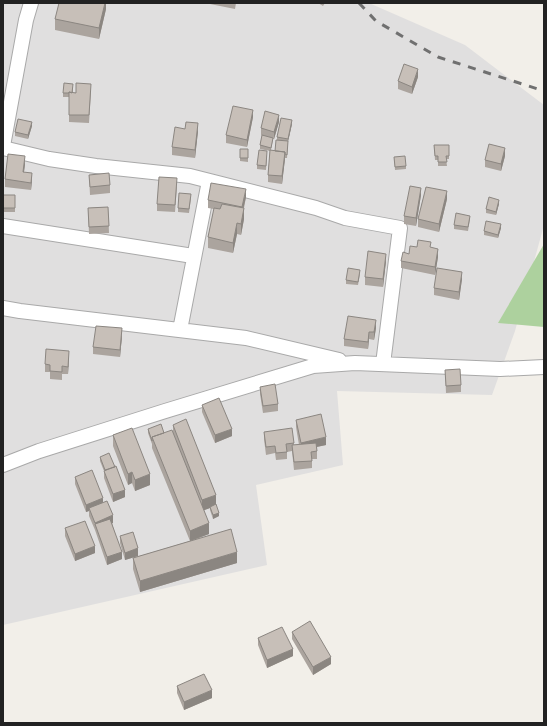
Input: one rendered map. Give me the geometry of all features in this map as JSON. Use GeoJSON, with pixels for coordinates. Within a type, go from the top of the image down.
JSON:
{"type":"FeatureCollection","features":[{"type":"Feature","properties":{"kind":"street"},"geometry":{"type":"LineString","coordinates":[[31,3],[3,147],[49,159],[96,166],[190,176],[316,208],[345,218],[400,228],[383,364]]}},
{"type":"Feature","properties":{"kind":"street"},"geometry":{"type":"LineString","coordinates":[[180,330],[193,256],[209,181]]}},
{"type":"Feature","properties":{"kind":"street"},"geometry":{"type":"LineString","coordinates":[[3,226],[193,256]]}},
{"type":"Feature","properties":{"kind":"street"},"geometry":{"type":"LineString","coordinates":[[3,308],[246,338],[355,363]]}},
{"type":"Feature","properties":{"kind":"street"},"geometry":{"type":"LineString","coordinates":[[292,349],[294,357],[293,372]]}},
{"type":"Feature","properties":{"kind":"street"},"geometry":{"type":"LineString","coordinates":[[3,465],[39,451],[165,410],[313,366],[355,363],[500,369],[544,367]]}},
{"type":"Feature","properties":{"kind":"shaded area"},"geometry":{"type":"Polygon","coordinates":[[[3,3],[369,3],[465,45],[544,105],[544,225],[515,331],[492,395],[337,391],[343,465],[256,485],[267,565],[3,625],[3,3]]]}},
{"type":"Feature","properties":{"kind":"green space"},"geometry":{"type":"Polygon","coordinates":[[[544,244],[544,327],[498,323],[544,244]]]}},
{"type":"Feature","properties":{"kind":"building"},"geometry":{"type":"Polygon","coordinates":[[[59,3],[105,3],[99,28],[55,19],[59,3]]]}},
{"type":"Feature","properties":{"kind":"building"},"geometry":{"type":"Polygon","coordinates":[[[404,64],[418,69],[412,87],[398,81],[404,64]]]}},
{"type":"Feature","properties":{"kind":"building"},"geometry":{"type":"Polygon","coordinates":[[[64,83],[73,84],[72,93],[63,93],[64,83]]]}},
{"type":"Feature","properties":{"kind":"building"},"geometry":{"type":"Polygon","coordinates":[[[76,83],[91,84],[89,115],[69,115],[69,92],[76,93],[76,83]]]}},
{"type":"Feature","properties":{"kind":"building"},"geometry":{"type":"Polygon","coordinates":[[[233,106],[253,110],[247,140],[226,135],[233,106]]]}},
{"type":"Feature","properties":{"kind":"building"},"geometry":{"type":"Polygon","coordinates":[[[265,111],[279,115],[274,132],[261,128],[265,111]]]}},
{"type":"Feature","properties":{"kind":"building"},"geometry":{"type":"Polygon","coordinates":[[[281,118],[292,120],[288,139],[277,137],[281,118]]]}},
{"type":"Feature","properties":{"kind":"building"},"geometry":{"type":"Polygon","coordinates":[[[18,119],[32,122],[28,135],[15,132],[18,119]]]}},
{"type":"Feature","properties":{"kind":"building"},"geometry":{"type":"Polygon","coordinates":[[[186,122],[198,123],[195,150],[172,147],[175,127],[185,129],[186,122]]]}},
{"type":"Feature","properties":{"kind":"building"},"geometry":{"type":"Polygon","coordinates":[[[262,135],[273,138],[271,148],[260,145],[262,135]]]}},
{"type":"Feature","properties":{"kind":"building"},"geometry":{"type":"Polygon","coordinates":[[[276,140],[288,141],[287,155],[285,152],[275,151],[276,140]]]}},
{"type":"Feature","properties":{"kind":"building"},"geometry":{"type":"Polygon","coordinates":[[[489,144],[505,148],[501,164],[485,160],[489,144]]]}},
{"type":"Feature","properties":{"kind":"building"},"geometry":{"type":"Polygon","coordinates":[[[434,145],[449,145],[449,156],[446,156],[447,162],[438,162],[438,156],[435,156],[434,145]]]}},
{"type":"Feature","properties":{"kind":"building"},"geometry":{"type":"Polygon","coordinates":[[[240,149],[248,149],[248,158],[240,158],[240,149]]]}},
{"type":"Feature","properties":{"kind":"building"},"geometry":{"type":"Polygon","coordinates":[[[259,150],[267,151],[266,166],[257,165],[259,150]]]}},
{"type":"Feature","properties":{"kind":"building"},"geometry":{"type":"Polygon","coordinates":[[[270,150],[285,152],[282,176],[268,175],[270,150]]]}},
{"type":"Feature","properties":{"kind":"building"},"geometry":{"type":"Polygon","coordinates":[[[8,154],[25,156],[23,172],[32,173],[31,183],[5,179],[8,154]]]}},
{"type":"Feature","properties":{"kind":"building"},"geometry":{"type":"Polygon","coordinates":[[[405,156],[406,166],[395,167],[394,157],[405,156]]]}},
{"type":"Feature","properties":{"kind":"building"},"geometry":{"type":"Polygon","coordinates":[[[109,173],[110,185],[90,187],[89,175],[109,173]]]}},
{"type":"Feature","properties":{"kind":"building"},"geometry":{"type":"Polygon","coordinates":[[[159,177],[177,178],[175,205],[157,204],[159,177]]]}},
{"type":"Feature","properties":{"kind":"building"},"geometry":{"type":"Polygon","coordinates":[[[211,183],[246,189],[242,207],[208,200],[211,183]]]}},
{"type":"Feature","properties":{"kind":"building"},"geometry":{"type":"Polygon","coordinates":[[[410,186],[421,188],[416,218],[404,216],[410,186]]]}},
{"type":"Feature","properties":{"kind":"building"},"geometry":{"type":"Polygon","coordinates":[[[426,187],[447,191],[439,224],[418,219],[426,187]]]}},
{"type":"Feature","properties":{"kind":"building"},"geometry":{"type":"Polygon","coordinates":[[[179,193],[191,194],[189,209],[178,208],[179,193]]]}},
{"type":"Feature","properties":{"kind":"building"},"geometry":{"type":"Polygon","coordinates":[[[3,195],[15,195],[15,208],[3,208],[3,195]]]}},
{"type":"Feature","properties":{"kind":"building"},"geometry":{"type":"Polygon","coordinates":[[[489,197],[499,200],[496,212],[486,209],[489,197]]]}},
{"type":"Feature","properties":{"kind":"building"},"geometry":{"type":"Polygon","coordinates":[[[222,204],[244,208],[241,224],[237,223],[233,243],[208,237],[214,208],[220,209],[222,204]]]}},
{"type":"Feature","properties":{"kind":"building"},"geometry":{"type":"Polygon","coordinates":[[[108,207],[109,226],[89,227],[88,208],[108,207]]]}},
{"type":"Feature","properties":{"kind":"building"},"geometry":{"type":"Polygon","coordinates":[[[456,213],[470,216],[468,227],[454,225],[456,213]]]}},
{"type":"Feature","properties":{"kind":"building"},"geometry":{"type":"Polygon","coordinates":[[[486,221],[501,224],[498,235],[484,231],[486,221]]]}},
{"type":"Feature","properties":{"kind":"building"},"geometry":{"type":"Polygon","coordinates":[[[418,240],[431,242],[430,247],[438,249],[435,267],[401,261],[403,252],[409,254],[410,246],[417,247],[418,240]]]}},
{"type":"Feature","properties":{"kind":"building"},"geometry":{"type":"Polygon","coordinates":[[[368,251],[386,254],[383,279],[365,277],[368,251]]]}},
{"type":"Feature","properties":{"kind":"building"},"geometry":{"type":"Polygon","coordinates":[[[348,268],[360,270],[358,282],[346,280],[348,268]]]}},
{"type":"Feature","properties":{"kind":"building"},"geometry":{"type":"Polygon","coordinates":[[[437,268],[462,272],[459,292],[434,288],[437,268]]]}},
{"type":"Feature","properties":{"kind":"building"},"geometry":{"type":"Polygon","coordinates":[[[348,316],[376,320],[374,332],[369,332],[368,342],[344,339],[348,316]]]}},
{"type":"Feature","properties":{"kind":"building"},"geometry":{"type":"Polygon","coordinates":[[[96,326],[122,328],[120,350],[93,347],[96,326]]]}},
{"type":"Feature","properties":{"kind":"building"},"geometry":{"type":"Polygon","coordinates":[[[46,349],[69,351],[68,367],[62,366],[62,372],[50,371],[50,365],[45,364],[46,349]]]}},
{"type":"Feature","properties":{"kind":"building"},"geometry":{"type":"Polygon","coordinates":[[[460,369],[461,385],[446,386],[445,370],[460,369]]]}},
{"type":"Feature","properties":{"kind":"building"},"geometry":{"type":"Polygon","coordinates":[[[275,384],[278,404],[263,406],[260,387],[275,384]]]}},
{"type":"Feature","properties":{"kind":"building"},"geometry":{"type":"Polygon","coordinates":[[[219,398],[232,429],[215,435],[202,405],[219,398]]]}},
{"type":"Feature","properties":{"kind":"building"},"geometry":{"type":"Polygon","coordinates":[[[321,414],[326,437],[301,443],[296,420],[321,414]]]}},
{"type":"Feature","properties":{"kind":"building"},"geometry":{"type":"Polygon","coordinates":[[[186,419],[216,495],[202,500],[173,425],[186,419]]]}},
{"type":"Feature","properties":{"kind":"building"},"geometry":{"type":"Polygon","coordinates":[[[161,424],[164,433],[152,437],[152,441],[148,429],[161,424]]]}},
{"type":"Feature","properties":{"kind":"building"},"geometry":{"type":"Polygon","coordinates":[[[132,428],[150,474],[135,480],[132,472],[128,474],[113,435],[132,428]]]}},
{"type":"Feature","properties":{"kind":"building"},"geometry":{"type":"Polygon","coordinates":[[[292,428],[294,443],[286,444],[287,452],[276,453],[275,446],[266,447],[264,432],[292,428]]]}},
{"type":"Feature","properties":{"kind":"building"},"geometry":{"type":"Polygon","coordinates":[[[172,430],[209,523],[190,531],[152,437],[172,430]]]}},
{"type":"Feature","properties":{"kind":"building"},"geometry":{"type":"Polygon","coordinates":[[[316,443],[317,451],[311,452],[312,461],[294,462],[292,445],[316,443]]]}},
{"type":"Feature","properties":{"kind":"building"},"geometry":{"type":"Polygon","coordinates":[[[109,453],[115,467],[105,470],[100,457],[109,453]]]}},
{"type":"Feature","properties":{"kind":"building"},"geometry":{"type":"Polygon","coordinates":[[[116,466],[125,490],[113,494],[104,471],[116,466]]]}},
{"type":"Feature","properties":{"kind":"building"},"geometry":{"type":"Polygon","coordinates":[[[92,470],[103,498],[86,505],[75,477],[92,470]]]}},
{"type":"Feature","properties":{"kind":"building"},"geometry":{"type":"Polygon","coordinates":[[[107,501],[113,515],[95,523],[89,508],[107,501]]]}},
{"type":"Feature","properties":{"kind":"building"},"geometry":{"type":"Polygon","coordinates":[[[216,504],[219,513],[213,515],[210,507],[216,504]]]}},
{"type":"Feature","properties":{"kind":"building"},"geometry":{"type":"Polygon","coordinates":[[[110,519],[122,552],[107,557],[95,524],[110,519]]]}},
{"type":"Feature","properties":{"kind":"building"},"geometry":{"type":"Polygon","coordinates":[[[85,521],[95,546],[75,554],[65,528],[85,521]]]}},
{"type":"Feature","properties":{"kind":"building"},"geometry":{"type":"Polygon","coordinates":[[[231,529],[237,552],[140,581],[133,558],[231,529]]]}},
{"type":"Feature","properties":{"kind":"building"},"geometry":{"type":"Polygon","coordinates":[[[133,532],[138,548],[125,553],[120,536],[133,532]]]}},
{"type":"Feature","properties":{"kind":"building"},"geometry":{"type":"Polygon","coordinates":[[[310,621],[331,657],[313,667],[292,632],[310,621]]]}},
{"type":"Feature","properties":{"kind":"building"},"geometry":{"type":"Polygon","coordinates":[[[282,627],[293,649],[267,660],[258,638],[282,627]]]}},
{"type":"Feature","properties":{"kind":"building"},"geometry":{"type":"Polygon","coordinates":[[[204,674],[212,690],[184,702],[177,686],[204,674]]]}},
{"type":"Feature","properties":{"kind":"railway"},"geometry":{"type":"LineString","coordinates":[[359,3],[376,21],[438,57],[544,91]]}}]}
